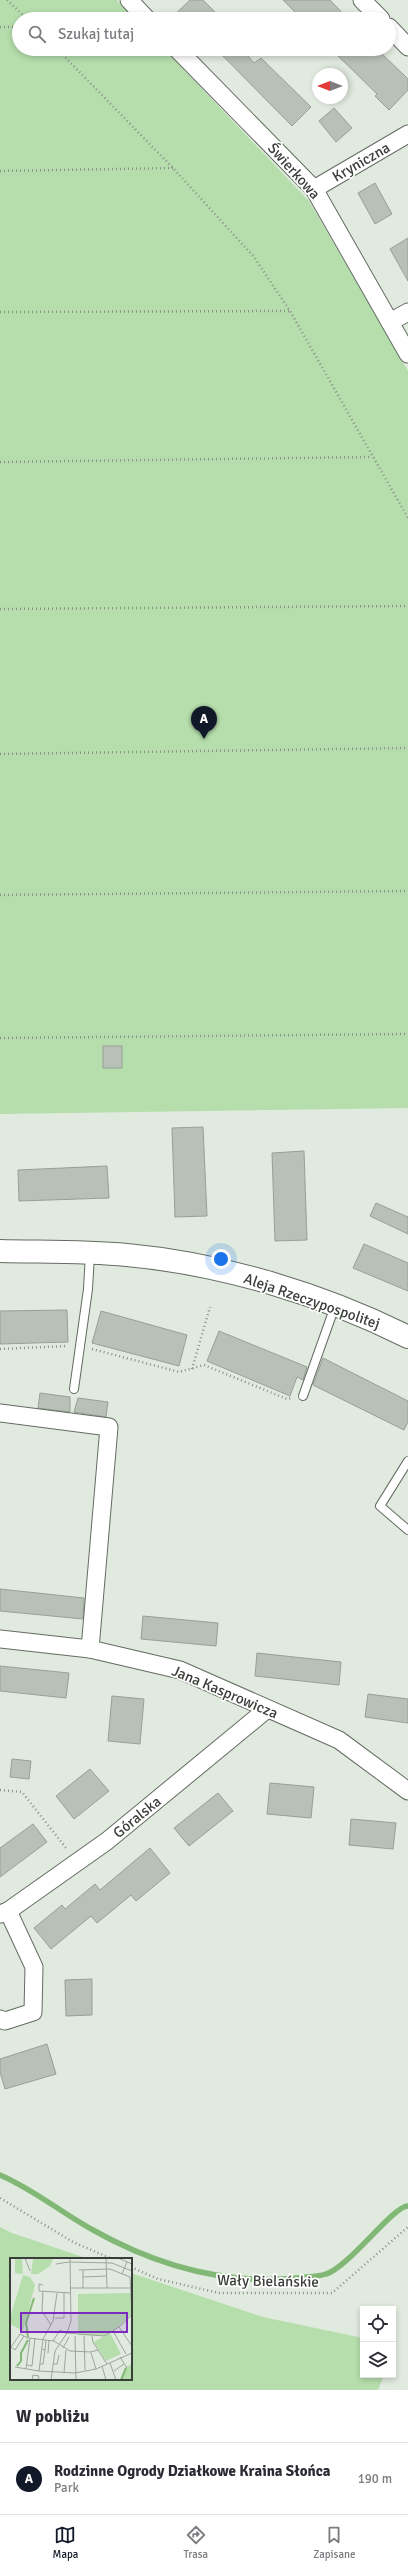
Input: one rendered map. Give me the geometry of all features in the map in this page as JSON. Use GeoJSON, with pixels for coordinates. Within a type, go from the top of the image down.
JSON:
{"type":"FeatureCollection","features":[{"type":"Feature","properties":{"kind":"street"},"geometry":{"type":"LineString","coordinates":[[129,0],[140,12]]}},
{"type":"Feature","properties":{"kind":"street"},"geometry":{"type":"LineString","coordinates":[[362,0],[374,12]]}},
{"type":"Feature","properties":{"kind":"street"},"geometry":{"type":"LineString","coordinates":[[396,34],[408,47]]}},
{"type":"Feature","properties":{"kind":"street","name":"Świerkowa"},"geometry":{"type":"LineString","coordinates":[[184,56],[314,189],[408,354]]}},
{"type":"Feature","properties":{"kind":"street","name":"Kryniczna"},"geometry":{"type":"LineString","coordinates":[[314,189],[408,134]]}},
{"type":"Feature","properties":{"kind":"street"},"geometry":{"type":"LineString","coordinates":[[390,322],[408,312]]}},
{"type":"Feature","properties":{"kind":"street","name":"Aleja Rzeczypospolitej"},"geometry":{"type":"LineString","coordinates":[[0,1251],[128,1255],[232,1273],[335,1306],[408,1337]]}},
{"type":"Feature","properties":{"kind":"street"},"geometry":{"type":"LineString","coordinates":[[0,1413],[109,1427],[90,1649]]}},
{"type":"Feature","properties":{"kind":"street","name":"Jana Kasprowicza"},"geometry":{"type":"LineString","coordinates":[[0,1639],[90,1649],[180,1670],[266,1710],[339,1740],[408,1791]]}},
{"type":"Feature","properties":{"kind":"street","name":"Góralska"},"geometry":{"type":"LineString","coordinates":[[4,1912],[107,1840],[266,1710]]}},
{"type":"Feature","properties":{"kind":"street"},"geometry":{"type":"LineString","coordinates":[[0,2019],[5,2021],[33,2012],[34,1967],[4,1912]]}},
{"type":"Feature","properties":{"kind":"lane"},"geometry":{"type":"LineString","coordinates":[[74,1389],[90,1253]]}},
{"type":"Feature","properties":{"kind":"lane"},"geometry":{"type":"LineString","coordinates":[[303,1396],[335,1306]]}},
{"type":"Feature","properties":{"kind":"lane"},"geometry":{"type":"LineString","coordinates":[[408,1461],[380,1506],[408,1530]]}},
{"type":"Feature","properties":{"kind":"path"},"geometry":{"type":"LineString","coordinates":[[7,0],[20,12]]}},
{"type":"Feature","properties":{"kind":"path"},"geometry":{"type":"LineString","coordinates":[[0,27],[12,27]]}},
{"type":"Feature","properties":{"kind":"path"},"geometry":{"type":"LineString","coordinates":[[64,56],[173,168],[254,258],[290,311],[408,518]]}},
{"type":"Feature","properties":{"kind":"path"},"geometry":{"type":"LineString","coordinates":[[0,171],[173,168]]}},
{"type":"Feature","properties":{"kind":"path"},"geometry":{"type":"LineString","coordinates":[[0,312],[290,311]]}},
{"type":"Feature","properties":{"kind":"path"},"geometry":{"type":"LineString","coordinates":[[0,462],[372,457]]}},
{"type":"Feature","properties":{"kind":"path"},"geometry":{"type":"LineString","coordinates":[[0,609],[408,606]]}},
{"type":"Feature","properties":{"kind":"path"},"geometry":{"type":"LineString","coordinates":[[0,754],[408,748]]}},
{"type":"Feature","properties":{"kind":"path"},"geometry":{"type":"LineString","coordinates":[[0,895],[408,891]]}},
{"type":"Feature","properties":{"kind":"path"},"geometry":{"type":"LineString","coordinates":[[0,1038],[408,1034]]}},
{"type":"Feature","properties":{"kind":"path"},"geometry":{"type":"LineString","coordinates":[[192,1368],[210,1307]]}},
{"type":"Feature","properties":{"kind":"path"},"geometry":{"type":"LineString","coordinates":[[0,1349],[80,1346],[179,1372],[204,1365],[287,1399],[303,1396]]}},
{"type":"Feature","properties":{"kind":"path"},"geometry":{"type":"LineString","coordinates":[[0,1790],[22,1792],[77,1862]]}},
{"type":"Feature","properties":{"kind":"path"},"geometry":{"type":"LineString","coordinates":[[0,2198],[74,2242],[110,2258]]}},
{"type":"Feature","properties":{"kind":"path","name":"Wały Bielańskie"},"geometry":{"type":"LineString","coordinates":[[132,2267],[158,2279],[219,2293],[332,2293],[408,2227]]}},
{"type":"Feature","properties":{"kind":"green space"},"geometry":{"type":"Polygon","coordinates":[[[0,0],[117,0],[128,12],[12,12],[12,56],[171,56],[309,201],[408,371],[408,1108],[0,1114],[0,0]]]}},
{"type":"Feature","properties":{"kind":"green space"},"geometry":{"type":"Polygon","coordinates":[[[0,2227],[12,2233],[86,2258],[10,2258],[10,2380],[132,2380],[132,2273],[263,2317],[360,2337],[360,2378],[383,2378],[378,2390],[0,2390],[0,2227]]]}},
{"type":"Feature","properties":{"kind":"building"},"geometry":{"type":"Polygon","coordinates":[[[190,0],[203,0],[215,12],[177,12],[190,0]]]}},
{"type":"Feature","properties":{"kind":"building"},"geometry":{"type":"Polygon","coordinates":[[[283,0],[330,0],[341,12],[295,12],[283,0]]]}},
{"type":"Feature","properties":{"kind":"building"},"geometry":{"type":"Polygon","coordinates":[[[223,56],[248,56],[254,63],[261,58],[311,107],[292,126],[223,56]]]}},
{"type":"Feature","properties":{"kind":"building"},"geometry":{"type":"Polygon","coordinates":[[[338,56],[384,56],[408,79],[408,90],[389,110],[375,96],[377,94],[338,56]]]}},
{"type":"Feature","properties":{"kind":"building"},"geometry":{"type":"Polygon","coordinates":[[[334,108],[352,128],[336,142],[319,121],[334,108]]]}},
{"type":"Feature","properties":{"kind":"building"},"geometry":{"type":"Polygon","coordinates":[[[375,183],[392,214],[375,224],[358,193],[375,183]]]}},
{"type":"Feature","properties":{"kind":"building"},"geometry":{"type":"Polygon","coordinates":[[[408,238],[408,281],[390,249],[408,238]]]}},
{"type":"Feature","properties":{"kind":"building"},"geometry":{"type":"Polygon","coordinates":[[[103,1046],[122,1046],[122,1068],[103,1068],[103,1046]]]}},
{"type":"Feature","properties":{"kind":"building"},"geometry":{"type":"Polygon","coordinates":[[[203,1127],[207,1216],[175,1217],[172,1128],[203,1127]]]}},
{"type":"Feature","properties":{"kind":"building"},"geometry":{"type":"Polygon","coordinates":[[[304,1151],[307,1240],[275,1241],[272,1153],[304,1151]]]}},
{"type":"Feature","properties":{"kind":"building"},"geometry":{"type":"Polygon","coordinates":[[[107,1166],[109,1198],[19,1201],[18,1170],[107,1166]]]}},
{"type":"Feature","properties":{"kind":"building"},"geometry":{"type":"Polygon","coordinates":[[[376,1203],[408,1217],[408,1234],[370,1216],[376,1203]]]}},
{"type":"Feature","properties":{"kind":"building"},"geometry":{"type":"Polygon","coordinates":[[[364,1244],[408,1263],[408,1291],[353,1268],[364,1244]]]}},
{"type":"Feature","properties":{"kind":"building"},"geometry":{"type":"Polygon","coordinates":[[[67,1310],[68,1342],[0,1344],[0,1311],[67,1310]]]}},
{"type":"Feature","properties":{"kind":"building"},"geometry":{"type":"Polygon","coordinates":[[[101,1311],[187,1335],[179,1366],[92,1343],[101,1311]]]}},
{"type":"Feature","properties":{"kind":"building"},"geometry":{"type":"Polygon","coordinates":[[[219,1331],[307,1367],[303,1380],[297,1377],[290,1396],[207,1361],[219,1331]]]}},
{"type":"Feature","properties":{"kind":"building"},"geometry":{"type":"Polygon","coordinates":[[[323,1358],[408,1401],[408,1422],[404,1430],[313,1385],[323,1358]]]}},
{"type":"Feature","properties":{"kind":"building"},"geometry":{"type":"Polygon","coordinates":[[[40,1393],[70,1397],[70,1412],[38,1408],[40,1393]]]}},
{"type":"Feature","properties":{"kind":"building"},"geometry":{"type":"Polygon","coordinates":[[[78,1398],[108,1402],[106,1417],[74,1412],[78,1398]]]}},
{"type":"Feature","properties":{"kind":"building"},"geometry":{"type":"Polygon","coordinates":[[[0,1589],[84,1598],[83,1619],[0,1611],[0,1589]]]}},
{"type":"Feature","properties":{"kind":"building"},"geometry":{"type":"Polygon","coordinates":[[[143,1616],[218,1623],[216,1646],[141,1639],[143,1616]]]}},
{"type":"Feature","properties":{"kind":"building"},"geometry":{"type":"Polygon","coordinates":[[[257,1653],[341,1662],[339,1685],[255,1676],[257,1653]]]}},
{"type":"Feature","properties":{"kind":"building"},"geometry":{"type":"Polygon","coordinates":[[[0,1666],[69,1673],[66,1698],[0,1691],[0,1666]]]}},
{"type":"Feature","properties":{"kind":"building"},"geometry":{"type":"Polygon","coordinates":[[[368,1694],[408,1699],[408,1723],[365,1717],[368,1694]]]}},
{"type":"Feature","properties":{"kind":"building"},"geometry":{"type":"Polygon","coordinates":[[[112,1696],[144,1699],[140,1744],[108,1741],[112,1696]]]}},
{"type":"Feature","properties":{"kind":"building"},"geometry":{"type":"Polygon","coordinates":[[[12,1759],[31,1761],[29,1779],[10,1777],[12,1759]]]}},
{"type":"Feature","properties":{"kind":"building"},"geometry":{"type":"Polygon","coordinates":[[[90,1769],[109,1791],[74,1819],[56,1796],[90,1769]]]}},
{"type":"Feature","properties":{"kind":"building"},"geometry":{"type":"Polygon","coordinates":[[[270,1783],[314,1787],[311,1818],[267,1814],[270,1783]]]}},
{"type":"Feature","properties":{"kind":"building"},"geometry":{"type":"Polygon","coordinates":[[[218,1793],[233,1811],[189,1846],[174,1828],[218,1793]]]}},
{"type":"Feature","properties":{"kind":"building"},"geometry":{"type":"Polygon","coordinates":[[[351,1819],[396,1823],[393,1849],[349,1845],[351,1819]]]}},
{"type":"Feature","properties":{"kind":"building"},"geometry":{"type":"Polygon","coordinates":[[[33,1824],[47,1842],[0,1877],[0,1848],[33,1824]]]}},
{"type":"Feature","properties":{"kind":"building"},"geometry":{"type":"Polygon","coordinates":[[[150,1848],[170,1873],[136,1901],[131,1895],[97,1923],[91,1916],[51,1949],[34,1928],[62,1905],[65,1909],[95,1884],[100,1890],[150,1848]]]}},
{"type":"Feature","properties":{"kind":"building"},"geometry":{"type":"Polygon","coordinates":[[[92,1979],[92,2015],[66,2016],[65,1980],[92,1979]]]}},
{"type":"Feature","properties":{"kind":"building"},"geometry":{"type":"Polygon","coordinates":[[[47,2044],[56,2074],[5,2089],[0,2072],[0,2059],[47,2044]]]}},
{"type":"Feature","properties":{"kind":"waterway"},"geometry":{"type":"LineString","coordinates":[[0,2175],[36,2194],[93,2230],[141,2254],[191,2270],[242,2279],[296,2278],[326,2274],[336,2269],[347,2260],[401,2208],[408,2206]]}},
{"type":"Feature","properties":{"kind":"place","name":"Rodzinne Ogrody Działkowe Kraina Słońca"},"geometry":{"type":"Point","coordinates":[204,739]}}]}
